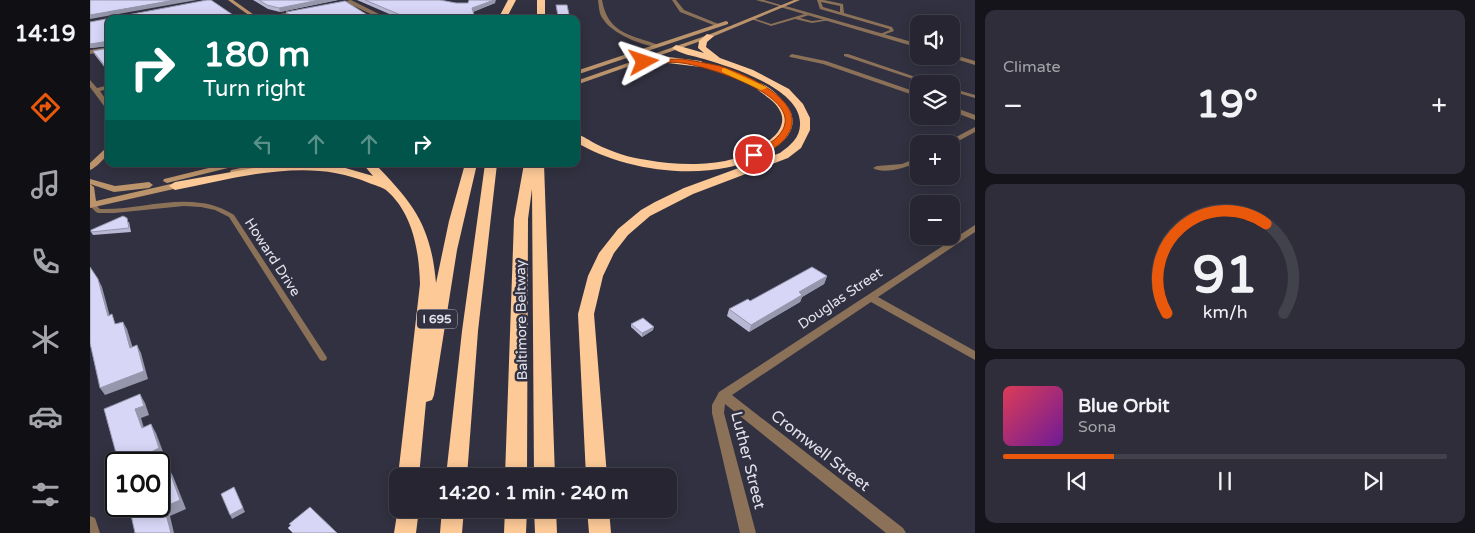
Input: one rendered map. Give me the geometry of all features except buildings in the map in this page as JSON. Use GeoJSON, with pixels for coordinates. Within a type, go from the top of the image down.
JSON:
{"type":"FeatureCollection","features":[{"type":"Feature","properties":{"kind":"highway"},"geometry":{"type":"LineString","coordinates":[[504,15],[512,0]]}},
{"type":"Feature","properties":{"kind":"highway"},"geometry":{"type":"LineString","coordinates":[[510,15],[512,0]]}},
{"type":"Feature","properties":{"kind":"highway"},"geometry":{"type":"LineString","coordinates":[[540,15],[541,0]]}},
{"type":"Feature","properties":{"kind":"highway"},"geometry":{"type":"LineString","coordinates":[[596,468],[586,314],[589,290],[606,252],[620,234],[651,210],[670,200],[784,155],[800,142],[804,134],[805,117],[794,99],[765,79],[705,53],[702,48],[703,42],[710,36]]}},
{"type":"Feature","properties":{"kind":"highway"},"geometry":{"type":"LineString","coordinates":[[672,49],[735,67]]}},
{"type":"Feature","properties":{"kind":"highway"},"geometry":{"type":"LineString","coordinates":[[580,138],[608,153],[625,158],[684,166],[723,164],[754,155],[777,142],[785,133],[788,116],[784,106],[768,91],[672,49]]}},
{"type":"Feature","properties":{"kind":"highway"},"geometry":{"type":"LineString","coordinates":[[633,64],[668,60],[718,68]]}},
{"type":"Feature","properties":{"kind":"highway"},"geometry":{"type":"LineString","coordinates":[[176,186],[272,170],[302,167]]}},
{"type":"Feature","properties":{"kind":"highway"},"geometry":{"type":"LineString","coordinates":[[320,167],[353,171],[370,177],[393,190]]}},
{"type":"Feature","properties":{"kind":"highway"},"geometry":{"type":"LineString","coordinates":[[372,167],[410,211],[419,229],[427,261],[428,284],[410,468]]}},
{"type":"Feature","properties":{"kind":"highway","name":"I 695"},"geometry":{"type":"LineString","coordinates":[[414,468],[434,332],[456,221],[470,167]]}},
{"type":"Feature","properties":{"kind":"highway"},"geometry":{"type":"LineString","coordinates":[[457,468],[470,331],[491,167]]}},
{"type":"Feature","properties":{"kind":"highway"},"geometry":{"type":"LineString","coordinates":[[516,468],[521,219],[530,167]]}},
{"type":"Feature","properties":{"kind":"highway","name":"Baltimore Beltway"},"geometry":{"type":"LineString","coordinates":[[538,167],[544,468]]}},
{"type":"Feature","properties":{"kind":"highway"},"geometry":{"type":"LineString","coordinates":[[404,533],[406,518]]}},
{"type":"Feature","properties":{"kind":"highway"},"geometry":{"type":"LineString","coordinates":[[451,533],[453,518]]}},
{"type":"Feature","properties":{"kind":"highway"},"geometry":{"type":"LineString","coordinates":[[515,533],[516,518]]}},
{"type":"Feature","properties":{"kind":"highway"},"geometry":{"type":"LineString","coordinates":[[545,518],[546,533]]}},
{"type":"Feature","properties":{"kind":"highway"},"geometry":{"type":"LineString","coordinates":[[599,518],[600,533]]}},
{"type":"Feature","properties":{"kind":"main road"},"geometry":{"type":"LineString","coordinates":[[230,0],[252,15]]}},
{"type":"Feature","properties":{"kind":"main road"},"geometry":{"type":"LineString","coordinates":[[580,82],[710,36],[798,0]]}},
{"type":"Feature","properties":{"kind":"main road"},"geometry":{"type":"LineString","coordinates":[[580,72],[718,25],[782,6]]}},
{"type":"Feature","properties":{"kind":"main road"},"geometry":{"type":"LineString","coordinates":[[657,46],[672,49]]}},
{"type":"Feature","properties":{"kind":"main road"},"geometry":{"type":"LineString","coordinates":[[90,168],[105,153]]}},
{"type":"Feature","properties":{"kind":"main road"},"geometry":{"type":"LineString","coordinates":[[91,205],[153,185],[222,167]]}},
{"type":"Feature","properties":{"kind":"main road"},"geometry":{"type":"LineString","coordinates":[[91,205],[257,167]]}},
{"type":"Feature","properties":{"kind":"main road"},"geometry":{"type":"LineString","coordinates":[[90,181],[114,189],[153,185]]}},
{"type":"Feature","properties":{"kind":"main road"},"geometry":{"type":"LineString","coordinates":[[90,187],[91,205]]}},
{"type":"Feature","properties":{"kind":"street"},"geometry":{"type":"LineString","coordinates":[[600,0],[607,22],[626,34],[657,46]]}},
{"type":"Feature","properties":{"kind":"street"},"geometry":{"type":"LineString","coordinates":[[674,0],[682,11],[718,25]]}},
{"type":"Feature","properties":{"kind":"street"},"geometry":{"type":"LineString","coordinates":[[758,0],[910,44]]}},
{"type":"Feature","properties":{"kind":"street"},"geometry":{"type":"LineString","coordinates":[[324,6],[349,1],[377,15]]}},
{"type":"Feature","properties":{"kind":"street"},"geometry":{"type":"LineString","coordinates":[[279,15],[305,10]]}},
{"type":"Feature","properties":{"kind":"street"},"geometry":{"type":"LineString","coordinates":[[90,52],[105,50]]}},
{"type":"Feature","properties":{"kind":"street"},"geometry":{"type":"LineString","coordinates":[[792,56],[824,62],[910,92]]}},
{"type":"Feature","properties":{"kind":"street"},"geometry":{"type":"LineString","coordinates":[[960,59],[975,63]]}},
{"type":"Feature","properties":{"kind":"street"},"geometry":{"type":"LineString","coordinates":[[90,82],[105,104]]}},
{"type":"Feature","properties":{"kind":"street"},"geometry":{"type":"LineString","coordinates":[[96,90],[105,88]]}},
{"type":"Feature","properties":{"kind":"street"},"geometry":{"type":"LineString","coordinates":[[960,112],[975,118]]}},
{"type":"Feature","properties":{"kind":"street"},"geometry":{"type":"LineString","coordinates":[[960,137],[975,129]]}},
{"type":"Feature","properties":{"kind":"street"},"geometry":{"type":"LineString","coordinates":[[877,168],[903,166],[910,163]]}},
{"type":"Feature","properties":{"kind":"street","name":"Douglas Street"},"geometry":{"type":"LineString","coordinates":[[723,395],[975,228]]}},
{"type":"Feature","properties":{"kind":"street"},"geometry":{"type":"LineString","coordinates":[[870,297],[975,356]]}},
{"type":"Feature","properties":{"kind":"street","name":"Luther Street"},"geometry":{"type":"LineString","coordinates":[[723,395],[718,405],[718,413],[748,533]]}},
{"type":"Feature","properties":{"kind":"street","name":"Cromwell Street"},"geometry":{"type":"LineString","coordinates":[[723,395],[898,533]]}},
{"type":"Feature","properties":{"kind":"street"},"geometry":{"type":"LineString","coordinates":[[90,524],[92,533]]}},
{"type":"Feature","properties":{"kind":"lane"},"geometry":{"type":"LineString","coordinates":[[842,13],[842,5],[819,0],[821,8],[891,28],[892,31],[881,36]]}},
{"type":"Feature","properties":{"kind":"lane"},"geometry":{"type":"LineString","coordinates":[[753,19],[771,25],[808,14]]}},
{"type":"Feature","properties":{"kind":"lane"},"geometry":{"type":"LineString","coordinates":[[795,18],[812,22],[828,20]]}},
{"type":"Feature","properties":{"kind":"lane"},"geometry":{"type":"LineString","coordinates":[[846,55],[910,76]]}},
{"type":"Feature","properties":{"kind":"lane"},"geometry":{"type":"LineString","coordinates":[[960,92],[975,97]]}},
{"type":"Feature","properties":{"kind":"lane","name":"Howard Drive"},"geometry":{"type":"LineString","coordinates":[[91,205],[98,211],[110,212],[180,204],[206,205],[222,209],[232,216],[323,358]]}},
{"type":"Feature","properties":{"kind":"slow traffic"},"geometry":{"type":"LineString","coordinates":[[724,70],[764,88]]}},
{"type":"Feature","properties":{"kind":"route"},"geometry":{"type":"LineString","coordinates":[[644,62],[656,60],[693,62],[732,73],[768,91],[784,106],[788,116],[788,124],[785,133],[777,142],[754,155]]}}]}
